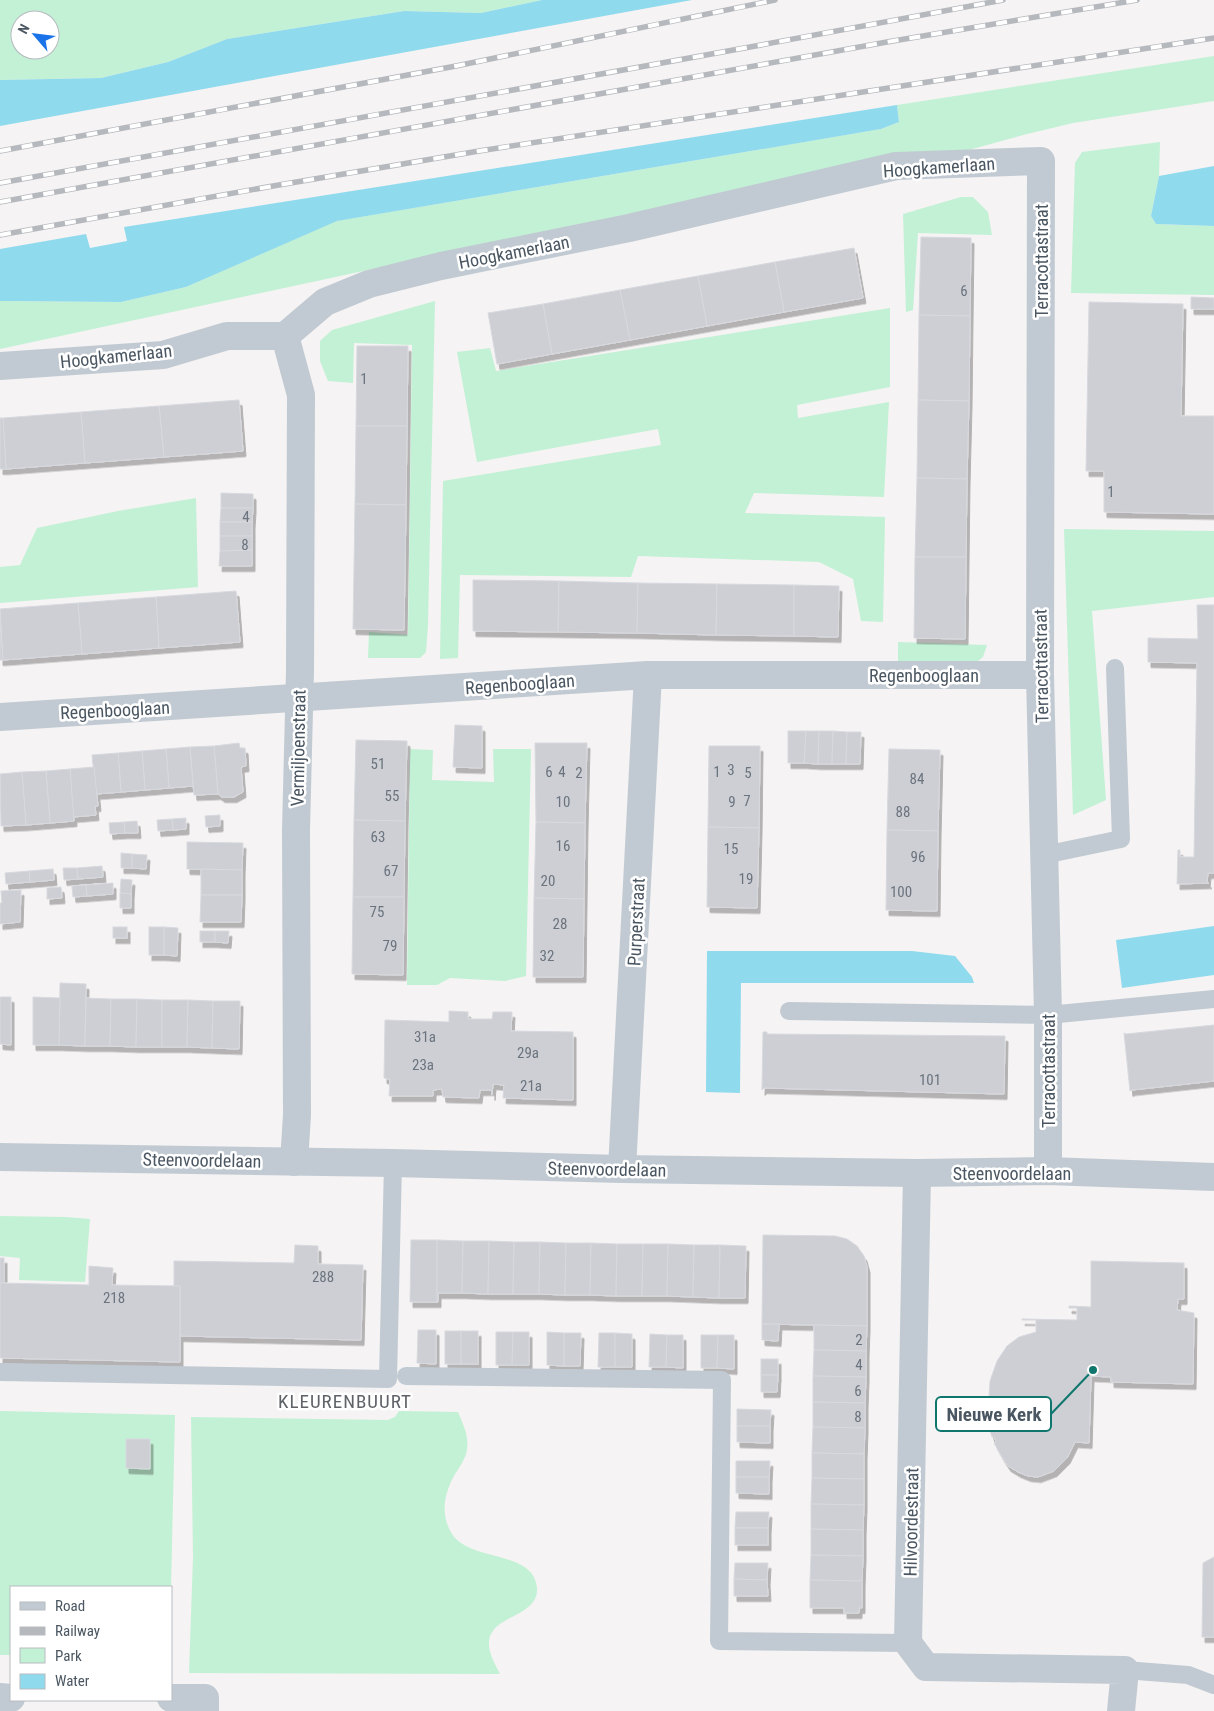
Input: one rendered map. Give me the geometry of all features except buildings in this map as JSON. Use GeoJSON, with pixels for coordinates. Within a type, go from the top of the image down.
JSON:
{"type":"FeatureCollection","features":[{"type":"Feature","properties":{"kind":"street","name":"Hoogkamerlaan"},"geometry":{"type":"LineString","coordinates":[[0,366],[163,355],[227,336],[285,336],[325,302],[369,284],[441,266],[629,228],[896,166],[1041,161]]}},
{"type":"Feature","properties":{"kind":"street","name":"Terracottastraat"},"geometry":{"type":"LineString","coordinates":[[1041,161],[1040,675],[1048,1015],[1048,1172]]}},
{"type":"Feature","properties":{"kind":"street","name":"Vermiljoenstraat"},"geometry":{"type":"LineString","coordinates":[[285,336],[301,395],[296,830],[297,1115],[294,1162]]}},
{"type":"Feature","properties":{"kind":"street","name":"Regenbooglaan"},"geometry":{"type":"LineString","coordinates":[[0,717],[648,675],[1040,675]]}},
{"type":"Feature","properties":{"kind":"street","name":"Purperstraat"},"geometry":{"type":"LineString","coordinates":[[622,1169],[648,675]]}},
{"type":"Feature","properties":{"kind":"street","name":"Steenvoordelaan"},"geometry":{"type":"LineString","coordinates":[[0,1157],[393,1163],[622,1169],[917,1173],[1048,1172],[1214,1177]]}},
{"type":"Feature","properties":{"kind":"street","name":"Hilvoordestraat"},"geometry":{"type":"LineString","coordinates":[[908,1643],[917,1173]]}},
{"type":"Feature","properties":{"kind":"street"},"geometry":{"type":"LineString","coordinates":[[908,1643],[926,1666],[1125,1670],[1122,1711]]}},
{"type":"Feature","properties":{"kind":"street"},"geometry":{"type":"LineString","coordinates":[[172,1698],[206,1698],[205,1711]]}},
{"type":"Feature","properties":{"kind":"lane"},"geometry":{"type":"LineString","coordinates":[[1044,855],[1121,839],[1115,668]]}},
{"type":"Feature","properties":{"kind":"lane"},"geometry":{"type":"LineString","coordinates":[[790,1010],[1048,1015],[1214,999]]}},
{"type":"Feature","properties":{"kind":"lane"},"geometry":{"type":"LineString","coordinates":[[0,1372],[388,1379],[393,1163]]}},
{"type":"Feature","properties":{"kind":"lane"},"geometry":{"type":"LineString","coordinates":[[406,1376],[722,1380],[719,1641],[908,1643]]}},
{"type":"Feature","properties":{"kind":"lane"},"geometry":{"type":"LineString","coordinates":[[1125,1670],[1188,1675],[1214,1685]]}},
{"type":"Feature","properties":{"kind":"green space"},"geometry":{"type":"Polygon","coordinates":[[[0,0],[542,0],[481,13],[404,11],[227,39],[168,62],[101,78],[0,80],[0,0]]]}},
{"type":"Feature","properties":{"kind":"green space"},"geometry":{"type":"Polygon","coordinates":[[[1214,56],[1214,101],[1073,123],[965,151],[894,157],[0,349],[0,301],[121,302],[186,287],[336,221],[881,129],[899,122],[897,105],[1214,56]]]}},
{"type":"Feature","properties":{"kind":"green space"},"geometry":{"type":"Polygon","coordinates":[[[1160,142],[1159,176],[1151,216],[1156,224],[1214,226],[1214,295],[1071,293],[1075,163],[1082,152],[1160,142]]]}},
{"type":"Feature","properties":{"kind":"green space"},"geometry":{"type":"Polygon","coordinates":[[[961,197],[973,197],[988,212],[992,235],[918,233],[913,310],[906,312],[903,214],[961,197]]]}},
{"type":"Feature","properties":{"kind":"green space"},"geometry":{"type":"Polygon","coordinates":[[[435,301],[426,652],[420,658],[368,658],[369,632],[408,635],[412,345],[354,343],[353,383],[328,381],[320,361],[320,341],[332,330],[435,301]]]}},
{"type":"Feature","properties":{"kind":"green space"},"geometry":{"type":"Polygon","coordinates":[[[890,308],[890,387],[797,405],[798,418],[889,402],[884,497],[754,493],[745,513],[885,517],[883,622],[861,621],[853,579],[819,562],[638,556],[631,577],[460,575],[458,658],[440,659],[443,481],[661,445],[658,429],[477,462],[457,352],[490,348],[496,371],[890,308]]]}},
{"type":"Feature","properties":{"kind":"green space"},"geometry":{"type":"Polygon","coordinates":[[[196,498],[198,587],[0,603],[0,567],[20,565],[37,528],[118,511],[196,498]]]}},
{"type":"Feature","properties":{"kind":"green space"},"geometry":{"type":"Polygon","coordinates":[[[1064,529],[1214,531],[1214,597],[1092,611],[1106,800],[1073,815],[1064,529]]]}},
{"type":"Feature","properties":{"kind":"green space"},"geometry":{"type":"Polygon","coordinates":[[[898,642],[987,645],[983,657],[972,666],[898,668],[898,642]]]}},
{"type":"Feature","properties":{"kind":"green space"},"geometry":{"type":"Polygon","coordinates":[[[410,749],[433,750],[432,780],[494,782],[493,749],[531,749],[526,976],[505,981],[450,978],[437,985],[407,985],[410,749]]]}},
{"type":"Feature","properties":{"kind":"green space"},"geometry":{"type":"Polygon","coordinates":[[[0,1216],[90,1219],[85,1282],[19,1280],[20,1258],[0,1256],[0,1216]]]}},
{"type":"Feature","properties":{"kind":"green space"},"geometry":{"type":"Polygon","coordinates":[[[0,1411],[175,1415],[171,1586],[10,1586],[10,1655],[0,1655],[0,1411]]]}},
{"type":"Feature","properties":{"kind":"green space"},"geometry":{"type":"Polygon","coordinates":[[[399,1411],[458,1412],[464,1426],[467,1449],[464,1460],[454,1476],[446,1497],[445,1512],[448,1527],[461,1543],[472,1549],[525,1567],[533,1576],[537,1588],[536,1598],[531,1605],[506,1620],[492,1632],[489,1641],[490,1650],[500,1674],[189,1673],[193,1557],[191,1417],[388,1420],[395,1417],[399,1411]]]}},
{"type":"Feature","properties":{"kind":"water"},"geometry":{"type":"Polygon","coordinates":[[[542,0],[692,0],[0,126],[0,80],[101,78],[168,62],[227,39],[404,11],[481,13],[542,0]]]}},
{"type":"Feature","properties":{"kind":"water"},"geometry":{"type":"Polygon","coordinates":[[[897,105],[899,122],[881,129],[337,221],[186,287],[121,302],[0,301],[0,249],[86,234],[90,248],[127,241],[124,227],[897,105]]]}},
{"type":"Feature","properties":{"kind":"water"},"geometry":{"type":"Polygon","coordinates":[[[1214,166],[1214,226],[1156,224],[1151,216],[1159,176],[1214,166]]]}},
{"type":"Feature","properties":{"kind":"water"},"geometry":{"type":"Polygon","coordinates":[[[1214,926],[1214,975],[1122,988],[1116,940],[1214,926]]]}},
{"type":"Feature","properties":{"kind":"water"},"geometry":{"type":"Polygon","coordinates":[[[707,951],[912,951],[955,956],[972,977],[974,983],[741,983],[740,1093],[706,1092],[707,951]]]}},
{"type":"Feature","properties":{"kind":"railway"},"geometry":{"type":"LineString","coordinates":[[0,151],[456,66],[775,0]]}},
{"type":"Feature","properties":{"kind":"railway"},"geometry":{"type":"LineString","coordinates":[[0,183],[1003,0]]}},
{"type":"Feature","properties":{"kind":"railway"},"geometry":{"type":"LineString","coordinates":[[0,202],[887,42],[1137,0]]}},
{"type":"Feature","properties":{"kind":"railway"},"geometry":{"type":"LineString","coordinates":[[0,235],[479,151],[1214,38]]}},
{"type":"Feature","properties":{"kind":"place","name":"Nieuwe Kerk"},"geometry":{"type":"Point","coordinates":[1093,1370]}},
{"type":"Feature","properties":{"kind":"district","name":"KLEURENBUURT"},"geometry":{"type":"Point","coordinates":[345,1401]}}]}
